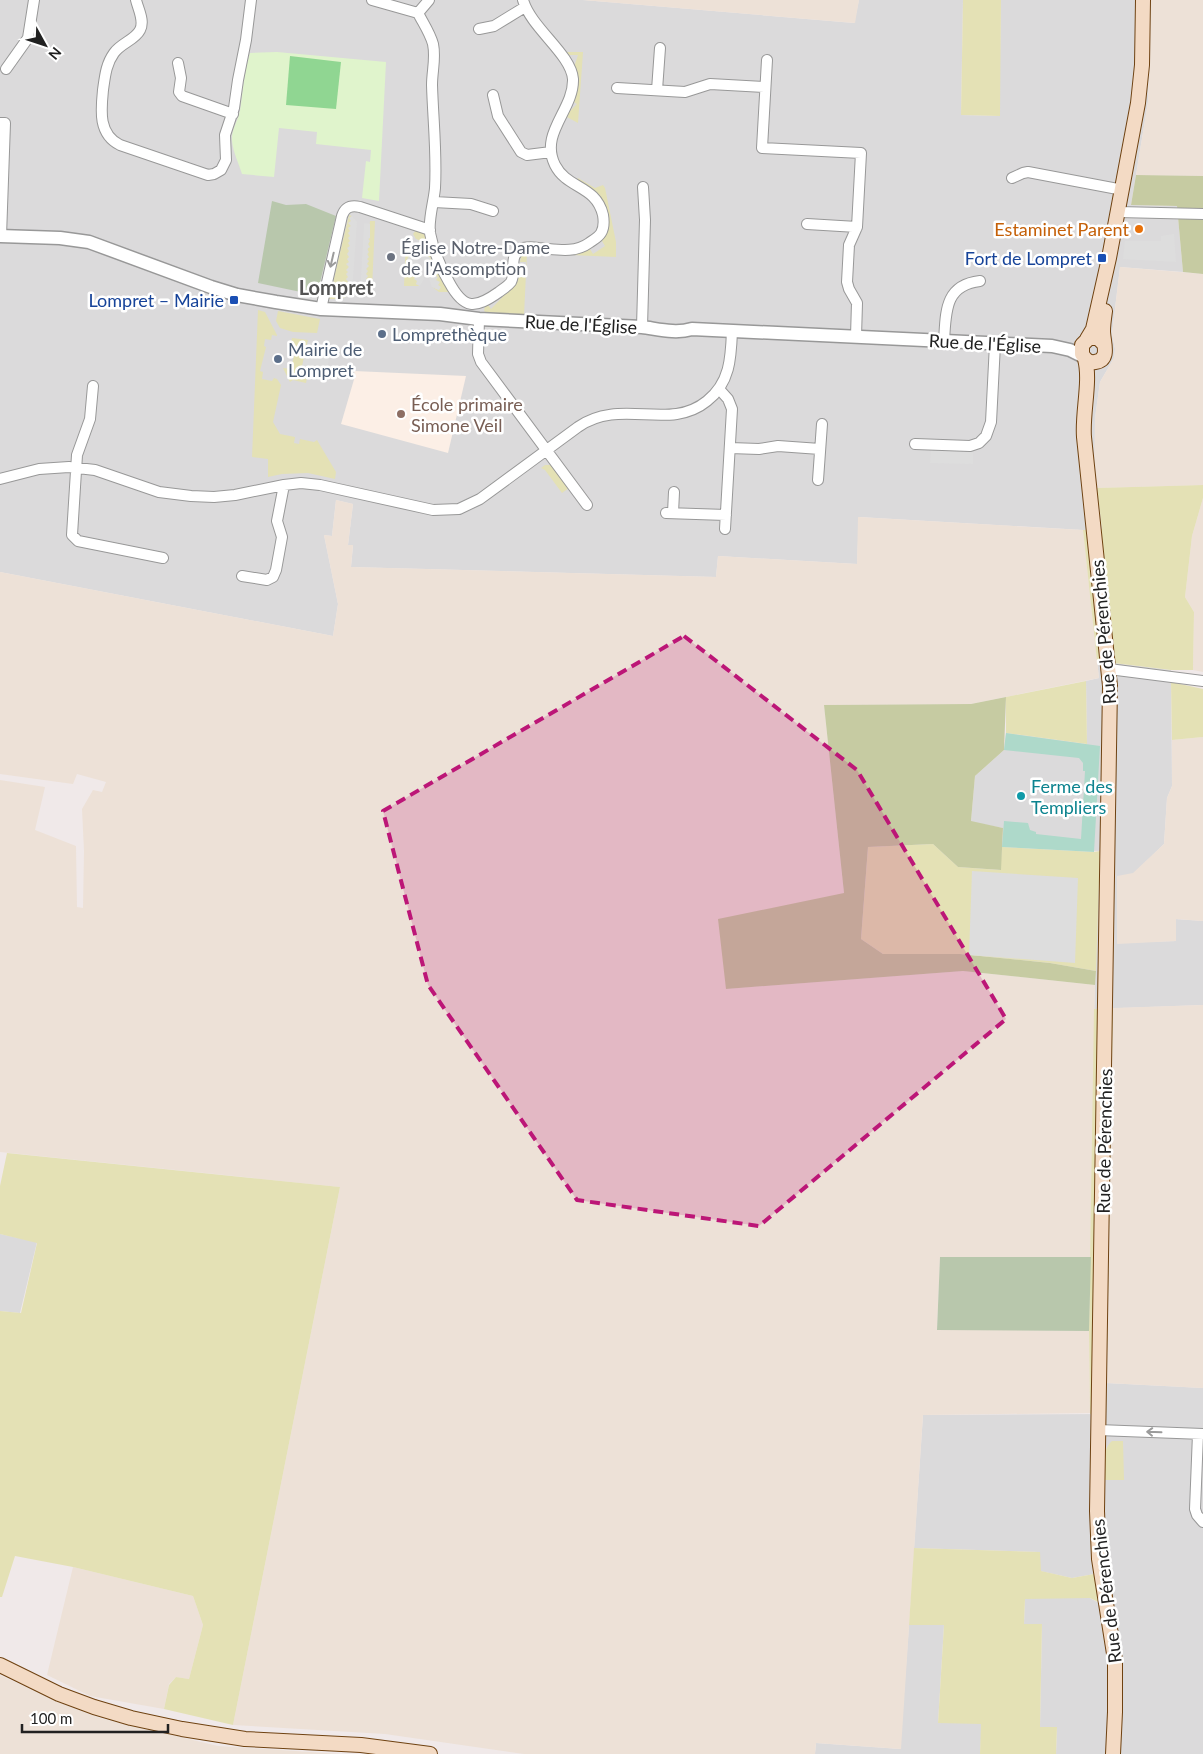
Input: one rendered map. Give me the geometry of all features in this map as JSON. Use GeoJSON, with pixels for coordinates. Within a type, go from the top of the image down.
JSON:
{"type":"FeatureCollection","features":[{"type":"Feature","properties":{"kind":"main road"},"geometry":{"type":"LineString","coordinates":[[1087,457],[1083,429],[1087,372],[1081,348],[1094,325],[1123,190],[1140,94],[1143,0]]}},
{"type":"Feature","properties":{"kind":"main road"},"geometry":{"type":"LineString","coordinates":[[1087,457],[1088,430],[1095,384],[1104,349],[1103,324],[1109,258]]}},
{"type":"Feature","properties":{"kind":"main road"},"geometry":{"type":"LineString","coordinates":[[1085,340],[1096,338],[1104,349]]}},
{"type":"Feature","properties":{"kind":"main road"},"geometry":{"type":"LineString","coordinates":[[1084,358],[1095,362],[1101,359],[1104,349]]}},
{"type":"Feature","properties":{"kind":"main road","name":"Rue de Pérenchies"},"geometry":{"type":"LineString","coordinates":[[1087,457],[1110,694],[1098,1430],[1098,1549],[1113,1642],[1115,1668],[1113,1754]]}},
{"type":"Feature","properties":{"kind":"main road"},"geometry":{"type":"LineString","coordinates":[[0,1665],[78,1701],[113,1713],[174,1728],[245,1739],[361,1745],[430,1754]]}},
{"type":"Feature","properties":{"kind":"street"},"geometry":{"type":"LineString","coordinates":[[6,69],[28,38],[34,0]]}},
{"type":"Feature","properties":{"kind":"street"},"geometry":{"type":"LineString","coordinates":[[136,0],[142,20],[141,28],[137,34],[120,46],[108,64],[105,75],[101,119],[106,133],[112,140],[125,148],[204,174],[218,172],[225,163],[224,135],[233,114],[245,48],[251,0]]}},
{"type":"Feature","properties":{"kind":"street"},"geometry":{"type":"LineString","coordinates":[[372,0],[418,13],[429,33],[434,53],[432,84],[436,168],[430,230],[432,242],[457,296],[466,303],[478,304],[488,300],[508,285],[513,276],[513,260],[516,253],[529,247],[576,250],[584,247],[601,233],[604,218],[591,193],[563,175],[555,164],[551,152],[552,136],[572,89],[572,75],[565,59],[543,34],[524,3],[494,26],[479,29]]}},
{"type":"Feature","properties":{"kind":"street"},"geometry":{"type":"LineString","coordinates":[[418,13],[429,0]]}},
{"type":"Feature","properties":{"kind":"street"},"geometry":{"type":"LineString","coordinates":[[658,90],[660,48]]}},
{"type":"Feature","properties":{"kind":"street"},"geometry":{"type":"LineString","coordinates":[[767,60],[762,148],[861,153],[857,226],[849,245],[847,282],[848,289],[857,303],[856,336]]}},
{"type":"Feature","properties":{"kind":"street"},"geometry":{"type":"LineString","coordinates":[[178,64],[181,78],[179,92],[182,96],[233,114]]}},
{"type":"Feature","properties":{"kind":"street"},"geometry":{"type":"LineString","coordinates":[[617,88],[688,92],[710,84],[765,87]]}},
{"type":"Feature","properties":{"kind":"street"},"geometry":{"type":"LineString","coordinates":[[492,95],[498,116],[521,152],[527,155],[551,152]]}},
{"type":"Feature","properties":{"kind":"street"},"geometry":{"type":"LineString","coordinates":[[0,123],[5,123],[0,236]]}},
{"type":"Feature","properties":{"kind":"street"},"geometry":{"type":"LineString","coordinates":[[1012,178],[1023,172],[1028,172],[1123,190]]}},
{"type":"Feature","properties":{"kind":"street"},"geometry":{"type":"LineString","coordinates":[[642,327],[645,220],[643,187]]}},
{"type":"Feature","properties":{"kind":"street"},"geometry":{"type":"LineString","coordinates":[[434,202],[471,204],[494,210]]}},
{"type":"Feature","properties":{"kind":"street"},"geometry":{"type":"LineString","coordinates":[[321,309],[343,212],[348,207],[355,206],[430,230]]}},
{"type":"Feature","properties":{"kind":"street"},"geometry":{"type":"LineString","coordinates":[[1118,212],[1203,214]]}},
{"type":"Feature","properties":{"kind":"street"},"geometry":{"type":"LineString","coordinates":[[807,224],[857,226]]}},
{"type":"Feature","properties":{"kind":"street","name":"Rue de l'Église"},"geometry":{"type":"LineString","coordinates":[[0,236],[60,238],[89,242],[211,288],[261,300],[321,309],[440,314],[478,319],[642,327],[684,331],[692,329],[1052,346],[1070,350],[1084,358]]}},
{"type":"Feature","properties":{"kind":"street"},"geometry":{"type":"LineString","coordinates":[[944,341],[946,310],[951,296],[965,285],[980,282]]}},
{"type":"Feature","properties":{"kind":"street"},"geometry":{"type":"LineString","coordinates":[[478,304],[478,354],[481,362],[587,505]]}},
{"type":"Feature","properties":{"kind":"street"},"geometry":{"type":"LineString","coordinates":[[0,478],[39,469],[77,468],[102,472],[159,492],[214,497],[301,483],[313,484],[413,507],[452,510],[465,507],[480,499],[584,423],[605,415],[621,413],[672,415],[688,413],[706,403],[725,379],[730,362],[732,331]]}},
{"type":"Feature","properties":{"kind":"street","name":"Rue de l'Église"},"geometry":{"type":"LineString","coordinates":[[1052,346],[1085,340]]}},
{"type":"Feature","properties":{"kind":"street"},"geometry":{"type":"LineString","coordinates":[[915,444],[970,446],[979,443],[986,436],[991,422],[995,344]]}},
{"type":"Feature","properties":{"kind":"street"},"geometry":{"type":"LineString","coordinates":[[93,386],[90,420],[79,448],[71,529],[73,537],[78,541],[163,558]]}},
{"type":"Feature","properties":{"kind":"street"},"geometry":{"type":"LineString","coordinates":[[718,389],[732,406],[726,529]]}},
{"type":"Feature","properties":{"kind":"street"},"geometry":{"type":"LineString","coordinates":[[818,480],[822,424]]}},
{"type":"Feature","properties":{"kind":"street"},"geometry":{"type":"LineString","coordinates":[[730,448],[759,449],[778,446],[820,449]]}},
{"type":"Feature","properties":{"kind":"street"},"geometry":{"type":"LineString","coordinates":[[242,576],[267,580],[275,573],[282,537],[278,516],[284,485]]}},
{"type":"Feature","properties":{"kind":"street"},"geometry":{"type":"LineString","coordinates":[[674,492],[669,513],[726,515]]}},
{"type":"Feature","properties":{"kind":"street"},"geometry":{"type":"LineString","coordinates":[[1109,669],[1203,681]]}},
{"type":"Feature","properties":{"kind":"street"},"geometry":{"type":"LineString","coordinates":[[1098,1430],[1201,1434],[1195,1508],[1197,1515],[1203,1522]]}},
{"type":"Feature","properties":{"kind":"highlighted area"},"geometry":{"type":"Polygon","coordinates":[[[684,636],[857,770],[1006,1019],[759,1226],[577,1200],[428,985],[383,811],[684,636]]]}},
{"type":"Feature","properties":{"kind":"shaded area"},"geometry":{"type":"Polygon","coordinates":[[[0,0],[583,0],[854,23],[859,0],[963,0],[961,115],[999,116],[1001,0],[1151,0],[1148,102],[1131,205],[1177,206],[1183,272],[1120,267],[1112,334],[1115,349],[1114,358],[1100,382],[1095,418],[1095,467],[1102,529],[1083,530],[859,517],[857,564],[718,556],[716,577],[351,567],[353,546],[348,545],[353,504],[336,500],[332,536],[324,535],[338,604],[333,636],[0,572],[0,0]]]}},
{"type":"Feature","properties":{"kind":"shaded area"},"geometry":{"type":"Polygon","coordinates":[[[583,0],[859,0],[855,23],[583,0]]]}},
{"type":"Feature","properties":{"kind":"shaded area"},"geometry":{"type":"Polygon","coordinates":[[[963,0],[1001,0],[1000,116],[961,115],[963,0]]]}},
{"type":"Feature","properties":{"kind":"shaded area"},"geometry":{"type":"Polygon","coordinates":[[[1151,0],[1203,0],[1203,176],[1136,175],[1148,102],[1151,0]]]}},
{"type":"Feature","properties":{"kind":"shaded area"},"geometry":{"type":"Polygon","coordinates":[[[277,52],[386,62],[379,201],[362,198],[366,161],[370,162],[371,150],[316,144],[317,132],[279,128],[274,177],[242,174],[232,137],[240,111],[250,53],[277,52]]]}},
{"type":"Feature","properties":{"kind":"shaded area"},"geometry":{"type":"Polygon","coordinates":[[[564,52],[583,52],[578,123],[565,116],[577,104],[572,101],[574,67],[578,55],[567,55],[564,52]]]}},
{"type":"Feature","properties":{"kind":"shaded area"},"geometry":{"type":"Polygon","coordinates":[[[1136,175],[1203,176],[1203,274],[1183,272],[1177,206],[1131,205],[1136,175]]]}},
{"type":"Feature","properties":{"kind":"shaded area"},"geometry":{"type":"Polygon","coordinates":[[[578,178],[595,188],[603,185],[616,242],[616,257],[529,253],[577,254],[590,249],[593,254],[605,246],[602,241],[608,222],[576,181],[578,178]]]}},
{"type":"Feature","properties":{"kind":"shaded area"},"geometry":{"type":"Polygon","coordinates":[[[272,201],[286,205],[306,204],[336,216],[318,291],[315,295],[258,283],[272,201]]]}},
{"type":"Feature","properties":{"kind":"shaded area"},"geometry":{"type":"Polygon","coordinates":[[[349,215],[352,216],[350,218],[348,282],[346,284],[352,293],[342,299],[329,299],[349,215]]]}},
{"type":"Feature","properties":{"kind":"shaded area"},"geometry":{"type":"Polygon","coordinates":[[[352,216],[357,222],[352,293],[346,284],[348,277],[346,274],[348,272],[346,270],[349,267],[346,264],[349,262],[347,254],[349,251],[347,248],[350,246],[348,238],[350,236],[348,233],[350,231],[348,228],[351,226],[348,223],[351,221],[349,218],[352,216]]]}},
{"type":"Feature","properties":{"kind":"shaded area"},"geometry":{"type":"Polygon","coordinates":[[[370,221],[375,221],[372,289],[360,294],[368,287],[365,284],[370,221]]]}},
{"type":"Feature","properties":{"kind":"shaded area"},"geometry":{"type":"Polygon","coordinates":[[[364,223],[370,224],[370,238],[368,239],[370,241],[368,244],[370,247],[367,249],[369,257],[367,259],[369,261],[367,264],[369,266],[366,269],[368,276],[366,279],[368,281],[365,284],[368,287],[360,293],[364,223]]]}},
{"type":"Feature","properties":{"kind":"shaded area"},"geometry":{"type":"Polygon","coordinates":[[[416,230],[426,235],[450,292],[439,292],[432,287],[439,290],[424,246],[425,243],[416,239],[413,234],[416,230]]]}},
{"type":"Feature","properties":{"kind":"shaded area"},"geometry":{"type":"Polygon","coordinates":[[[1174,234],[1176,262],[1123,259],[1125,241],[1161,241],[1161,236],[1174,234]]]}},
{"type":"Feature","properties":{"kind":"shaded area"},"geometry":{"type":"Polygon","coordinates":[[[406,239],[409,239],[413,248],[407,260],[414,269],[418,281],[416,284],[420,286],[404,286],[406,239]]]}},
{"type":"Feature","properties":{"kind":"shaded area"},"geometry":{"type":"Polygon","coordinates":[[[416,239],[425,243],[424,246],[427,247],[426,251],[429,252],[427,256],[431,258],[429,260],[434,267],[433,270],[436,272],[434,275],[438,277],[436,280],[440,282],[438,285],[441,287],[439,290],[432,287],[416,239]]]}},
{"type":"Feature","properties":{"kind":"shaded area"},"geometry":{"type":"Polygon","coordinates":[[[413,248],[424,279],[420,286],[416,284],[417,281],[414,279],[416,276],[412,274],[414,271],[407,260],[413,248]]]}},
{"type":"Feature","properties":{"kind":"shaded area"},"geometry":{"type":"Polygon","coordinates":[[[524,253],[527,253],[524,315],[487,313],[484,311],[485,306],[488,305],[491,309],[518,280],[520,267],[526,267],[526,262],[520,262],[521,257],[524,253]]]}},
{"type":"Feature","properties":{"kind":"shaded area"},"geometry":{"type":"Polygon","coordinates":[[[1120,267],[1203,274],[1203,485],[1097,488],[1094,467],[1095,418],[1100,382],[1114,358],[1115,349],[1112,334],[1120,267]]]}},
{"type":"Feature","properties":{"kind":"shaded area"},"geometry":{"type":"Polygon","coordinates":[[[258,310],[265,312],[277,335],[272,335],[271,340],[265,339],[264,346],[266,347],[260,371],[263,372],[262,379],[272,381],[274,378],[281,385],[273,422],[280,434],[295,437],[294,443],[299,444],[300,439],[314,442],[317,440],[336,472],[335,479],[308,473],[282,474],[268,477],[268,459],[252,457],[258,310]]]}},
{"type":"Feature","properties":{"kind":"shaded area"},"geometry":{"type":"Polygon","coordinates":[[[278,311],[320,319],[317,333],[293,332],[280,328],[276,321],[278,311]]]}},
{"type":"Feature","properties":{"kind":"shaded area"},"geometry":{"type":"Polygon","coordinates":[[[292,338],[308,340],[300,375],[307,378],[306,383],[293,380],[290,382],[283,368],[291,369],[295,351],[290,349],[292,338]]]}},
{"type":"Feature","properties":{"kind":"shaded area"},"geometry":{"type":"Polygon","coordinates":[[[308,342],[319,344],[316,355],[329,359],[324,382],[300,376],[308,342]]]}},
{"type":"Feature","properties":{"kind":"shaded area","name":"École primaire Simone Veil"},"geometry":{"type":"Polygon","coordinates":[[[354,371],[466,376],[448,453],[341,424],[355,376],[354,371]]]}},
{"type":"Feature","properties":{"kind":"shaded area"},"geometry":{"type":"Polygon","coordinates":[[[931,450],[973,451],[973,464],[930,463],[931,450]]]}},
{"type":"Feature","properties":{"kind":"shaded area"},"geometry":{"type":"Polygon","coordinates":[[[545,465],[552,465],[569,488],[562,493],[545,470],[541,468],[545,465]]]}},
{"type":"Feature","properties":{"kind":"shaded area"},"geometry":{"type":"Polygon","coordinates":[[[1203,485],[1203,498],[1192,536],[1185,597],[1194,612],[1193,670],[1171,670],[1097,661],[1083,530],[1102,529],[1097,488],[1203,485]]]}},
{"type":"Feature","properties":{"kind":"shaded area"},"geometry":{"type":"Polygon","coordinates":[[[1203,498],[1203,672],[1193,670],[1194,612],[1185,597],[1192,536],[1203,498]]]}},
{"type":"Feature","properties":{"kind":"shaded area"},"geometry":{"type":"Polygon","coordinates":[[[336,500],[353,504],[348,545],[353,545],[351,567],[716,577],[718,556],[857,564],[858,517],[1083,530],[1099,678],[971,704],[824,705],[844,894],[726,989],[963,971],[1095,985],[1091,1257],[940,1257],[937,1329],[1089,1331],[1090,1413],[923,1415],[901,1749],[816,1743],[815,1754],[524,1754],[385,1734],[233,1725],[340,1187],[0,1152],[0,780],[45,787],[35,830],[76,846],[77,907],[83,908],[84,851],[82,809],[93,790],[102,792],[106,782],[77,774],[73,784],[0,774],[0,572],[333,636],[338,604],[324,535],[332,536],[336,500]]]}},
{"type":"Feature","properties":{"kind":"shaded area"},"geometry":{"type":"Polygon","coordinates":[[[1097,661],[1171,670],[1172,786],[1167,798],[1164,844],[1133,874],[1117,943],[1176,941],[1175,919],[1203,921],[1203,1005],[1094,1009],[1100,851],[1002,847],[1003,828],[971,822],[975,776],[1004,750],[1006,733],[1087,744],[1086,681],[1099,678],[1097,661]]]}},
{"type":"Feature","properties":{"kind":"shaded area"},"geometry":{"type":"Polygon","coordinates":[[[1086,681],[1087,744],[1006,733],[1006,697],[1086,681]]]}},
{"type":"Feature","properties":{"kind":"shaded area"},"geometry":{"type":"Polygon","coordinates":[[[1171,682],[1203,689],[1203,737],[1172,740],[1171,682]]]}},
{"type":"Feature","properties":{"kind":"shaded area"},"geometry":{"type":"Polygon","coordinates":[[[1006,697],[1004,750],[975,776],[971,821],[1003,828],[1001,870],[958,867],[933,844],[868,847],[861,939],[883,954],[960,954],[1050,963],[1096,971],[1095,985],[963,971],[726,989],[718,919],[844,893],[824,705],[971,704],[1006,697]]]}},
{"type":"Feature","properties":{"kind":"shaded area"},"geometry":{"type":"Polygon","coordinates":[[[1006,733],[1100,746],[1094,852],[1002,847],[1004,821],[1028,823],[1030,830],[1036,832],[1036,834],[1081,839],[1085,771],[1083,771],[1083,763],[1079,758],[1004,750],[1006,733]]]}},
{"type":"Feature","properties":{"kind":"shaded area"},"geometry":{"type":"Polygon","coordinates":[[[1203,737],[1203,921],[1176,919],[1176,941],[1117,944],[1117,876],[1133,873],[1164,844],[1167,798],[1172,786],[1172,740],[1203,737]]]}},
{"type":"Feature","properties":{"kind":"shaded area"},"geometry":{"type":"Polygon","coordinates":[[[933,844],[958,867],[1000,870],[1002,847],[1100,851],[1096,971],[1050,963],[960,954],[883,954],[861,939],[868,847],[933,844]]]}},
{"type":"Feature","properties":{"kind":"shaded area"},"geometry":{"type":"Polygon","coordinates":[[[972,871],[1078,878],[1075,963],[969,955],[972,871]]]}},
{"type":"Feature","properties":{"kind":"shaded area"},"geometry":{"type":"Polygon","coordinates":[[[1203,1005],[1203,1388],[1106,1383],[1113,1008],[1203,1005]]]}},
{"type":"Feature","properties":{"kind":"shaded area"},"geometry":{"type":"Polygon","coordinates":[[[1113,1008],[1106,1414],[1090,1414],[1089,1331],[1094,1009],[1113,1008]]]}},
{"type":"Feature","properties":{"kind":"shaded area"},"geometry":{"type":"Polygon","coordinates":[[[7,1153],[340,1187],[233,1725],[164,1709],[169,1685],[176,1677],[189,1679],[203,1625],[193,1596],[73,1567],[15,1556],[2,1597],[0,1597],[0,1311],[21,1313],[37,1243],[0,1234],[0,1186],[7,1153]]]}},
{"type":"Feature","properties":{"kind":"shaded area"},"geometry":{"type":"Polygon","coordinates":[[[0,1234],[37,1242],[20,1313],[0,1311],[0,1234]]]}},
{"type":"Feature","properties":{"kind":"shaded area"},"geometry":{"type":"Polygon","coordinates":[[[940,1257],[1091,1257],[1089,1331],[937,1330],[940,1257]]]}},
{"type":"Feature","properties":{"kind":"shaded area"},"geometry":{"type":"Polygon","coordinates":[[[1106,1383],[1203,1388],[1203,1754],[1056,1754],[1057,1727],[1040,1727],[1042,1625],[1024,1624],[1025,1598],[1090,1598],[1097,1602],[1094,1574],[1072,1578],[1040,1571],[1040,1552],[914,1548],[923,1415],[1105,1414],[1106,1383]]]}},
{"type":"Feature","properties":{"kind":"shaded area"},"geometry":{"type":"Polygon","coordinates":[[[1112,1441],[1123,1441],[1124,1480],[1105,1480],[1105,1454],[1112,1441]]]}},
{"type":"Feature","properties":{"kind":"shaded area"},"geometry":{"type":"Polygon","coordinates":[[[914,1548],[1040,1552],[1041,1571],[1072,1578],[1094,1574],[1098,1602],[1090,1598],[1025,1599],[1024,1624],[1042,1624],[1040,1727],[1057,1727],[1056,1754],[980,1754],[981,1724],[938,1723],[944,1625],[909,1625],[914,1548]]]}},
{"type":"Feature","properties":{"kind":"shaded area"},"geometry":{"type":"Polygon","coordinates":[[[73,1567],[193,1596],[203,1625],[189,1679],[176,1677],[169,1684],[164,1709],[90,1696],[47,1675],[73,1567]]]}},
{"type":"Feature","properties":{"kind":"shaded area"},"geometry":{"type":"Polygon","coordinates":[[[909,1625],[944,1625],[938,1723],[982,1723],[980,1754],[815,1754],[816,1743],[900,1749],[909,1625]]]}},
{"type":"Feature","properties":{"kind":"shaded area"},"geometry":{"type":"Polygon","coordinates":[[[0,1675],[58,1702],[100,1718],[218,1746],[340,1754],[0,1754],[0,1675]]]}},
{"type":"Feature","properties":{"kind":"green space"},"geometry":{"type":"Polygon","coordinates":[[[290,56],[341,62],[336,109],[286,105],[290,56]]]}},
{"type":"Feature","properties":{"kind":"place","name":"Estaminet Parent"},"geometry":{"type":"Point","coordinates":[1139,229]}},
{"type":"Feature","properties":{"kind":"place","name":"Église Notre-Dame de l'Assomption"},"geometry":{"type":"Point","coordinates":[391,257]}},
{"type":"Feature","properties":{"kind":"place","name":"Fort de Lompret"},"geometry":{"type":"Point","coordinates":[1102,258]}},
{"type":"Feature","properties":{"kind":"place","name":"Lompret – Mairie"},"geometry":{"type":"Point","coordinates":[234,300]}},
{"type":"Feature","properties":{"kind":"place","name":"Lomprethèque"},"geometry":{"type":"Point","coordinates":[382,334]}},
{"type":"Feature","properties":{"kind":"place","name":"Mairie de Lompret"},"geometry":{"type":"Point","coordinates":[278,359]}},
{"type":"Feature","properties":{"kind":"place","name":"École primaire Simone Veil"},"geometry":{"type":"Point","coordinates":[401,414]}},
{"type":"Feature","properties":{"kind":"place","name":"Ferme des Templiers"},"geometry":{"type":"Point","coordinates":[1021,796]}},
{"type":"Feature","properties":{"kind":"district","name":"Lompret"},"geometry":{"type":"Point","coordinates":[336,287]}}]}
